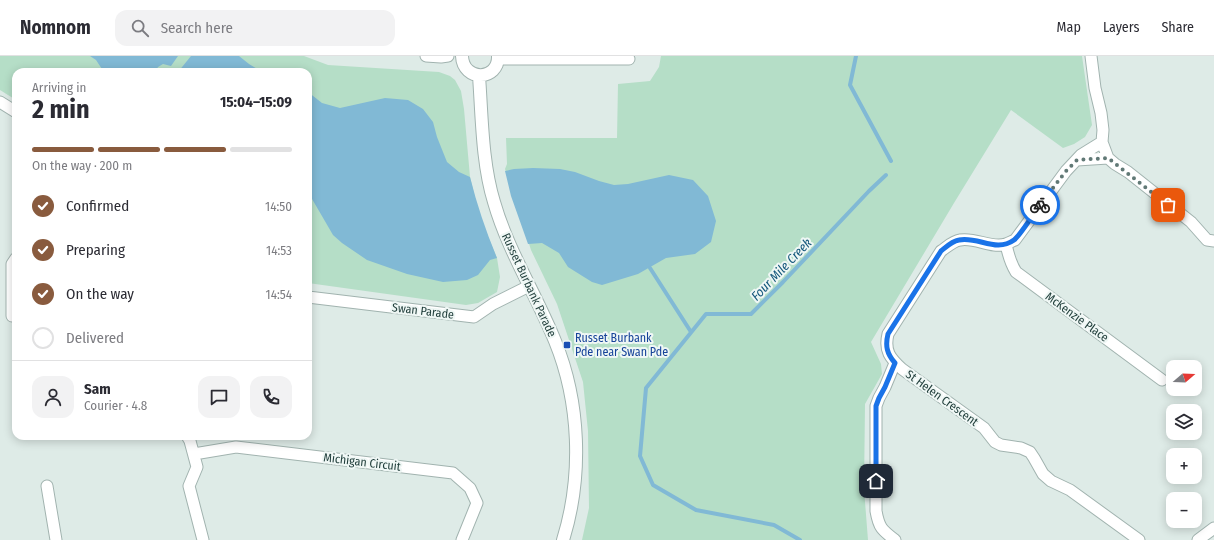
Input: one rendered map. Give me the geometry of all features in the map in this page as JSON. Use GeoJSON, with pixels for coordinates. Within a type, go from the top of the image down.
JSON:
{"type":"FeatureCollection","features":[{"type":"Feature","properties":{"kind":"street"},"geometry":{"type":"LineString","coordinates":[[426,56],[448,56]]}},
{"type":"Feature","properties":{"kind":"street"},"geometry":{"type":"LineString","coordinates":[[462,56],[464,66],[468,71],[479,76],[490,73],[497,64],[498,57],[629,59]]}},
{"type":"Feature","properties":{"kind":"street"},"geometry":{"type":"LineString","coordinates":[[1091,56],[1095,88],[1101,112],[1103,130],[1102,142],[1108,158],[1190,222],[1207,240],[1214,241]]}},
{"type":"Feature","properties":{"kind":"street","name":"Russet Burbank Parade"},"geometry":{"type":"LineString","coordinates":[[479,76],[487,173],[493,201],[502,228],[513,253],[555,340],[564,367],[573,410],[576,464],[573,494],[563,540]]}},
{"type":"Feature","properties":{"kind":"street"},"geometry":{"type":"LineString","coordinates":[[0,102],[12,110]]}},
{"type":"Feature","properties":{"kind":"street"},"geometry":{"type":"LineString","coordinates":[[1006,244],[1015,240],[1066,171],[1081,155],[1102,142]]}},
{"type":"Feature","properties":{"kind":"street"},"geometry":{"type":"LineString","coordinates":[[1077,160],[1108,158]]}},
{"type":"Feature","properties":{"kind":"street","name":"St Helen Crescent"},"geometry":{"type":"LineString","coordinates":[[1006,244],[988,244],[971,239],[958,240],[941,251],[888,334],[886,341],[887,350],[890,357],[906,372],[984,428],[995,442],[1001,445],[1021,448],[1030,452],[1043,474],[1070,490],[1139,540]]}},
{"type":"Feature","properties":{"kind":"street","name":"McKenzie Place"},"geometry":{"type":"LineString","coordinates":[[1006,244],[1016,272],[1162,380]]}},
{"type":"Feature","properties":{"kind":"street"},"geometry":{"type":"LineString","coordinates":[[12,264],[12,316]]}},
{"type":"Feature","properties":{"kind":"street","name":"Swan Parade"},"geometry":{"type":"LineString","coordinates":[[312,297],[474,317],[493,304],[529,286]]}},
{"type":"Feature","properties":{"kind":"street"},"geometry":{"type":"LineString","coordinates":[[895,363],[876,406],[876,511],[878,523],[883,532],[895,540]]}},
{"type":"Feature","properties":{"kind":"street"},"geometry":{"type":"LineString","coordinates":[[885,387],[906,372]]}},
{"type":"Feature","properties":{"kind":"street"},"geometry":{"type":"LineString","coordinates":[[189,440],[197,467],[189,486],[203,540]]}},
{"type":"Feature","properties":{"kind":"street","name":"Michigan Circuit"},"geometry":{"type":"LineString","coordinates":[[194,454],[236,446],[453,473],[470,488],[477,503],[462,540]]}},
{"type":"Feature","properties":{"kind":"street"},"geometry":{"type":"LineString","coordinates":[[47,486],[56,540]]}},
{"type":"Feature","properties":{"kind":"street"},"geometry":{"type":"LineString","coordinates":[[1198,540],[1214,528]]}},
{"type":"Feature","properties":{"kind":"green space"},"geometry":{"type":"Polygon","coordinates":[[[0,56],[304,56],[328,65],[439,72],[450,76],[455,80],[461,91],[470,177],[477,206],[497,258],[500,277],[497,292],[478,303],[466,305],[312,284],[312,68],[12,68],[12,98],[0,90],[0,56]]]}},
{"type":"Feature","properties":{"kind":"green space"},"geometry":{"type":"Polygon","coordinates":[[[661,56],[1082,56],[1092,125],[1085,137],[1074,144],[1063,148],[1011,110],[871,342],[881,364],[882,374],[865,404],[864,489],[868,540],[582,540],[589,508],[588,431],[583,382],[557,304],[531,250],[505,169],[507,164],[506,138],[617,138],[618,84],[650,81],[659,67],[661,56]]]}},
{"type":"Feature","properties":{"kind":"water"},"geometry":{"type":"Polygon","coordinates":[[[90,56],[178,56],[171,66],[163,64],[157,68],[101,68],[96,60],[90,56]]]}},
{"type":"Feature","properties":{"kind":"water"},"geometry":{"type":"Polygon","coordinates":[[[191,56],[239,56],[256,68],[181,68],[191,56]]]}},
{"type":"Feature","properties":{"kind":"water"},"geometry":{"type":"Polygon","coordinates":[[[312,95],[322,103],[340,108],[385,98],[408,100],[423,109],[433,122],[447,162],[459,172],[470,177],[482,218],[497,258],[490,260],[478,275],[467,280],[443,282],[407,274],[367,260],[333,235],[312,199],[312,95]]]}},
{"type":"Feature","properties":{"kind":"water"},"geometry":{"type":"Polygon","coordinates":[[[533,168],[560,169],[575,172],[614,185],[628,184],[669,175],[693,180],[708,196],[716,221],[711,242],[695,254],[666,258],[638,274],[602,285],[592,282],[568,267],[559,253],[542,243],[528,244],[511,196],[505,171],[533,168]]]}},
{"type":"Feature","properties":{"kind":"waterway","name":"Four Mile Creek"},"geometry":{"type":"LineString","coordinates":[[856,56],[850,85],[891,161]]}},
{"type":"Feature","properties":{"kind":"waterway","name":"Four Mile Creek"},"geometry":{"type":"LineString","coordinates":[[800,540],[774,525],[696,510],[653,485],[640,456],[646,388],[706,314],[751,314],[886,175]]}},
{"type":"Feature","properties":{"kind":"waterway"},"geometry":{"type":"LineString","coordinates":[[650,268],[691,332]]}},
{"type":"Feature","properties":{"kind":"way so far"},"geometry":{"type":"LineString","coordinates":[[1040,205],[1070,166],[1077,160],[1108,158],[1128,172],[1168,205]]}},
{"type":"Feature","properties":{"kind":"place","name":"Russet Burbank Pde near Swan Pde"},"geometry":{"type":"Point","coordinates":[567,345]}},
{"type":"Feature","properties":{"kind":"route"},"geometry":{"type":"LineString","coordinates":[[876,481],[876,406],[895,363],[887,350],[886,341],[888,334],[941,251],[958,240],[971,239],[998,245],[1006,244],[1015,240],[1040,205]]}}]}
